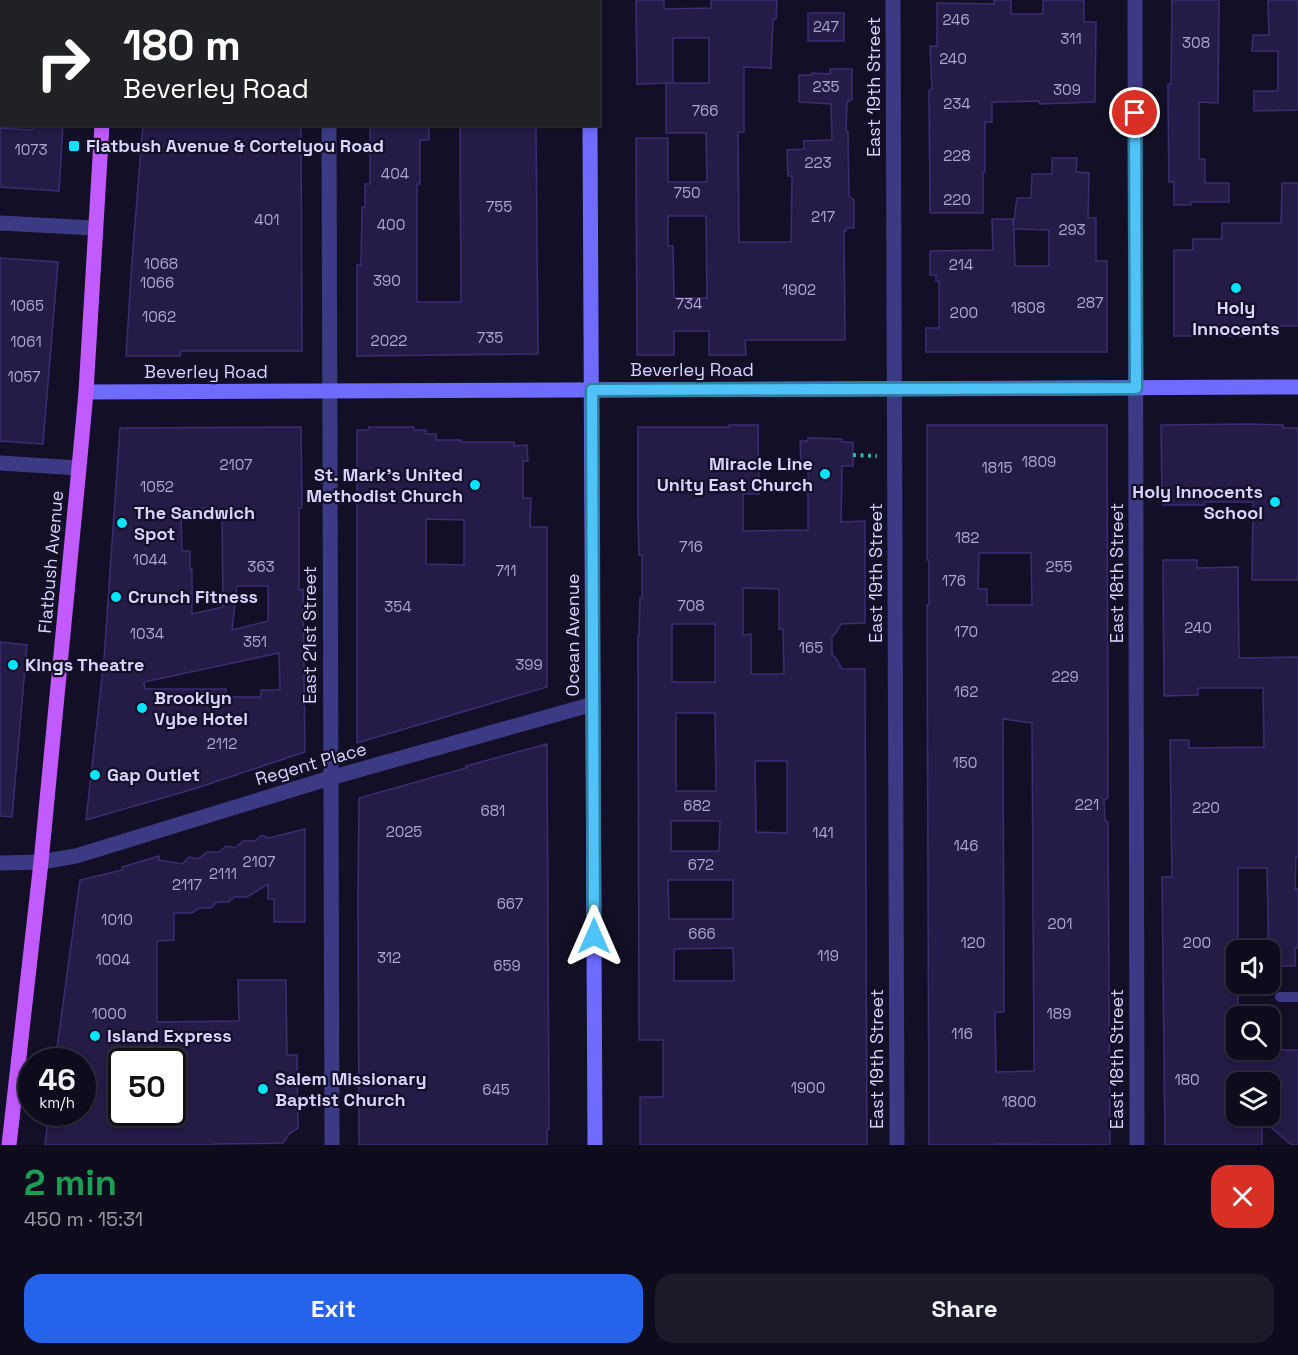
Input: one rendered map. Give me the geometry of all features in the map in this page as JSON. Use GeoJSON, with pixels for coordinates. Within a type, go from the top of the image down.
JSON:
{"type":"FeatureCollection","features":[{"type":"Feature","properties":{"kind":"main road","name":"Flatbush Avenue"},"geometry":{"type":"LineString","coordinates":[[9,1145],[41,862],[86,392],[102,126]]}},
{"type":"Feature","properties":{"kind":"street","name":"East 19th Street"},"geometry":{"type":"LineString","coordinates":[[894,0],[897,1145]]}},
{"type":"Feature","properties":{"kind":"street","name":"East 18th Street"},"geometry":{"type":"LineString","coordinates":[[1135,0],[1137,1145]]}},
{"type":"Feature","properties":{"kind":"street","name":"East 21st Street"},"geometry":{"type":"LineString","coordinates":[[329,126],[332,1145]]}},
{"type":"Feature","properties":{"kind":"street","name":"Ocean Avenue"},"geometry":{"type":"LineString","coordinates":[[590,126],[595,1145]]}},
{"type":"Feature","properties":{"kind":"street"},"geometry":{"type":"LineString","coordinates":[[0,223],[95,228]]}},
{"type":"Feature","properties":{"kind":"street","name":"Beverley Road"},"geometry":{"type":"LineString","coordinates":[[86,392],[1298,387]]}},
{"type":"Feature","properties":{"kind":"street"},"geometry":{"type":"LineString","coordinates":[[0,464],[79,468]]}},
{"type":"Feature","properties":{"kind":"street","name":"Regent Place"},"geometry":{"type":"LineString","coordinates":[[0,863],[41,862],[76,856],[330,778],[593,704]]}},
{"type":"Feature","properties":{"kind":"lane"},"geometry":{"type":"LineString","coordinates":[[1280,997],[1298,997]]}},
{"type":"Feature","properties":{"kind":"path"},"geometry":{"type":"LineString","coordinates":[[853,455],[877,456]]}},
{"type":"Feature","properties":{"kind":"building"},"geometry":{"type":"Polygon","coordinates":[[[636,0],[664,0],[664,9],[711,8],[711,0],[777,0],[776,19],[773,19],[771,68],[744,67],[744,132],[738,132],[739,242],[791,242],[792,176],[788,176],[787,150],[804,149],[804,141],[832,140],[831,104],[799,102],[799,75],[830,74],[830,69],[852,69],[852,99],[847,102],[846,131],[848,131],[849,196],[854,200],[854,228],[846,228],[844,231],[845,340],[745,340],[746,355],[709,355],[709,331],[674,331],[674,355],[637,355],[636,138],[668,138],[668,182],[707,182],[706,133],[666,133],[666,83],[637,84],[636,0]],[[673,38],[673,83],[709,83],[709,38],[673,38]],[[668,216],[668,246],[673,246],[674,298],[707,298],[706,216],[668,216]]]}},
{"type":"Feature","properties":{"kind":"building"},"geometry":{"type":"Polygon","coordinates":[[[994,0],[1011,0],[1011,14],[1043,14],[1043,0],[1084,0],[1084,22],[1096,22],[1095,102],[1040,104],[1039,101],[992,102],[992,122],[985,122],[983,213],[930,213],[929,90],[932,89],[930,46],[937,46],[937,3],[994,4],[994,0]]]}},
{"type":"Feature","properties":{"kind":"building"},"geometry":{"type":"Polygon","coordinates":[[[1172,0],[1219,0],[1218,103],[1199,102],[1199,159],[1205,159],[1205,183],[1229,183],[1229,202],[1191,202],[1191,205],[1174,205],[1174,182],[1169,182],[1168,102],[1168,84],[1171,84],[1172,0]]]}},
{"type":"Feature","properties":{"kind":"building"},"geometry":{"type":"Polygon","coordinates":[[[1268,0],[1298,0],[1298,110],[1254,111],[1254,91],[1278,91],[1278,51],[1252,51],[1253,35],[1269,35],[1268,0]]]}},
{"type":"Feature","properties":{"kind":"building"},"geometry":{"type":"Polygon","coordinates":[[[808,13],[844,13],[844,41],[808,41],[808,13]]]}},
{"type":"Feature","properties":{"kind":"building"},"geometry":{"type":"Polygon","coordinates":[[[32,126],[63,126],[59,191],[0,187],[0,128],[32,130],[32,126]]]}},
{"type":"Feature","properties":{"kind":"building"},"geometry":{"type":"Polygon","coordinates":[[[143,126],[301,126],[302,351],[181,351],[180,356],[126,356],[143,126]]]}},
{"type":"Feature","properties":{"kind":"building"},"geometry":{"type":"Polygon","coordinates":[[[370,126],[429,126],[429,140],[420,140],[420,184],[417,184],[417,302],[461,302],[460,126],[536,126],[538,354],[357,356],[357,265],[361,265],[362,207],[365,207],[365,184],[370,184],[370,126]]]}},
{"type":"Feature","properties":{"kind":"building"},"geometry":{"type":"Polygon","coordinates":[[[1052,158],[1077,158],[1076,172],[1089,173],[1088,218],[1096,218],[1096,261],[1107,261],[1107,352],[926,352],[926,328],[939,328],[939,281],[936,281],[936,275],[930,275],[930,251],[993,250],[992,219],[1013,219],[1013,227],[1017,198],[1031,198],[1032,174],[1052,174],[1052,158]],[[1014,229],[1015,266],[1049,266],[1049,230],[1014,229]]]}},
{"type":"Feature","properties":{"kind":"building","name":"Holy Innocents"},"geometry":{"type":"Polygon","coordinates":[[[1282,183],[1298,183],[1298,326],[1244,326],[1244,336],[1174,336],[1174,250],[1193,250],[1193,239],[1222,239],[1222,223],[1281,223],[1282,183]]]}},
{"type":"Feature","properties":{"kind":"building"},"geometry":{"type":"Polygon","coordinates":[[[0,258],[58,262],[43,444],[0,441],[0,258]]]}},
{"type":"Feature","properties":{"kind":"building"},"geometry":{"type":"Polygon","coordinates":[[[1251,424],[1298,428],[1298,580],[1252,580],[1253,502],[1162,505],[1161,425],[1251,424]]]}},
{"type":"Feature","properties":{"kind":"building"},"geometry":{"type":"Polygon","coordinates":[[[729,425],[758,425],[759,494],[743,494],[743,531],[808,530],[808,466],[801,466],[800,441],[808,441],[808,438],[842,439],[842,442],[853,442],[853,466],[842,466],[841,522],[865,521],[865,623],[841,624],[832,637],[832,655],[842,669],[865,669],[867,1145],[640,1145],[640,1097],[663,1097],[663,1040],[639,1040],[638,635],[640,598],[642,598],[642,555],[639,555],[638,427],[729,427],[729,425]],[[743,588],[743,635],[751,634],[751,674],[784,674],[783,629],[779,629],[779,589],[743,588]],[[672,624],[672,682],[715,682],[715,624],[672,624]],[[676,713],[676,791],[716,791],[715,713],[676,713]],[[755,761],[756,832],[787,833],[787,761],[755,761]],[[671,821],[671,851],[719,851],[720,821],[671,821]],[[668,880],[669,919],[733,919],[733,880],[668,880]],[[733,948],[674,949],[674,981],[734,981],[733,948]]]}},
{"type":"Feature","properties":{"kind":"building"},"geometry":{"type":"Polygon","coordinates":[[[927,425],[1107,425],[1108,798],[1104,800],[1105,820],[1108,822],[1110,1145],[929,1145],[927,605],[929,605],[929,560],[927,560],[927,425]],[[979,553],[978,589],[987,589],[987,605],[1032,605],[1031,553],[979,553]],[[1003,719],[1004,1012],[995,1012],[996,1072],[1034,1071],[1032,723],[1003,719]]]}},
{"type":"Feature","properties":{"kind":"building"},"geometry":{"type":"Polygon","coordinates":[[[301,427],[302,508],[299,508],[299,590],[303,589],[305,752],[197,788],[86,820],[104,659],[120,428],[301,427]],[[186,508],[186,515],[181,515],[182,551],[190,551],[192,614],[223,607],[222,509],[186,508]],[[237,586],[232,630],[268,621],[268,586],[237,586]],[[279,653],[144,682],[145,689],[226,689],[225,697],[261,697],[261,690],[280,690],[279,653]]]}},
{"type":"Feature","properties":{"kind":"building"},"geometry":{"type":"Polygon","coordinates":[[[369,427],[414,427],[414,430],[426,430],[426,434],[436,434],[436,440],[514,442],[514,446],[527,445],[528,461],[523,461],[523,498],[531,498],[530,527],[547,527],[547,687],[357,743],[357,430],[368,430],[369,427]],[[426,519],[426,564],[464,565],[464,520],[426,519]]]}},
{"type":"Feature","properties":{"kind":"building"},"geometry":{"type":"Polygon","coordinates":[[[1163,560],[1197,560],[1197,568],[1238,567],[1239,658],[1298,657],[1298,857],[1296,857],[1295,889],[1298,889],[1298,948],[1295,948],[1295,966],[1280,966],[1280,940],[1268,940],[1267,868],[1238,868],[1238,940],[1226,940],[1226,994],[1238,994],[1238,1006],[1226,1006],[1226,1060],[1280,1060],[1280,1050],[1298,1050],[1298,1145],[1292,1145],[1269,1126],[1280,1126],[1280,1072],[1226,1072],[1226,1126],[1262,1126],[1262,1145],[1165,1145],[1162,877],[1172,877],[1170,740],[1189,740],[1189,748],[1264,747],[1263,688],[1198,688],[1198,695],[1164,696],[1163,560]]]}},
{"type":"Feature","properties":{"kind":"building"},"geometry":{"type":"Polygon","coordinates":[[[0,642],[27,645],[12,817],[0,816],[0,642]]]}},
{"type":"Feature","properties":{"kind":"building"},"geometry":{"type":"Polygon","coordinates":[[[547,744],[549,1129],[547,1130],[547,1145],[359,1145],[359,798],[547,744]]]}},
{"type":"Feature","properties":{"kind":"building"},"geometry":{"type":"Polygon","coordinates":[[[305,829],[305,922],[274,922],[274,899],[268,899],[268,884],[247,897],[234,897],[229,902],[217,902],[211,908],[199,908],[192,913],[174,913],[174,940],[157,941],[157,1022],[239,1021],[238,980],[286,980],[287,1055],[297,1055],[298,1128],[289,1134],[283,1143],[45,1145],[47,1126],[96,1126],[96,1048],[57,1048],[80,880],[122,870],[122,867],[159,856],[159,860],[182,864],[189,857],[198,859],[207,852],[219,852],[226,846],[235,848],[243,841],[255,841],[262,835],[269,838],[305,829]]]}},
{"type":"Feature","properties":{"kind":"place","name":"Flatbush Avenue & Cortelyou Road"},"geometry":{"type":"Point","coordinates":[74,146]}},
{"type":"Feature","properties":{"kind":"place","name":"Holy Innocents"},"geometry":{"type":"Point","coordinates":[1236,288]}},
{"type":"Feature","properties":{"kind":"place","name":"Miracle Line Unity East Church"},"geometry":{"type":"Point","coordinates":[825,474]}},
{"type":"Feature","properties":{"kind":"place","name":"St. Mark's United Methodist Church"},"geometry":{"type":"Point","coordinates":[475,485]}},
{"type":"Feature","properties":{"kind":"place","name":"Holy Innocents School"},"geometry":{"type":"Point","coordinates":[1275,502]}},
{"type":"Feature","properties":{"kind":"place","name":"The Sandwich Spot"},"geometry":{"type":"Point","coordinates":[122,523]}},
{"type":"Feature","properties":{"kind":"place","name":"Crunch Fitness"},"geometry":{"type":"Point","coordinates":[116,597]}},
{"type":"Feature","properties":{"kind":"place","name":"Kings Theatre"},"geometry":{"type":"Point","coordinates":[13,665]}},
{"type":"Feature","properties":{"kind":"place","name":"Brooklyn Vybe Hotel"},"geometry":{"type":"Point","coordinates":[142,708]}},
{"type":"Feature","properties":{"kind":"place","name":"Gap Outlet"},"geometry":{"type":"Point","coordinates":[95,775]}},
{"type":"Feature","properties":{"kind":"place","name":"Island Express"},"geometry":{"type":"Point","coordinates":[95,1036]}},
{"type":"Feature","properties":{"kind":"place","name":"Salem Missionary Baptist Church"},"geometry":{"type":"Point","coordinates":[263,1089]}},
{"type":"Feature","properties":{"kind":"route"},"geometry":{"type":"LineString","coordinates":[[594,936],[592,390],[1136,388],[1135,113]]}}]}
